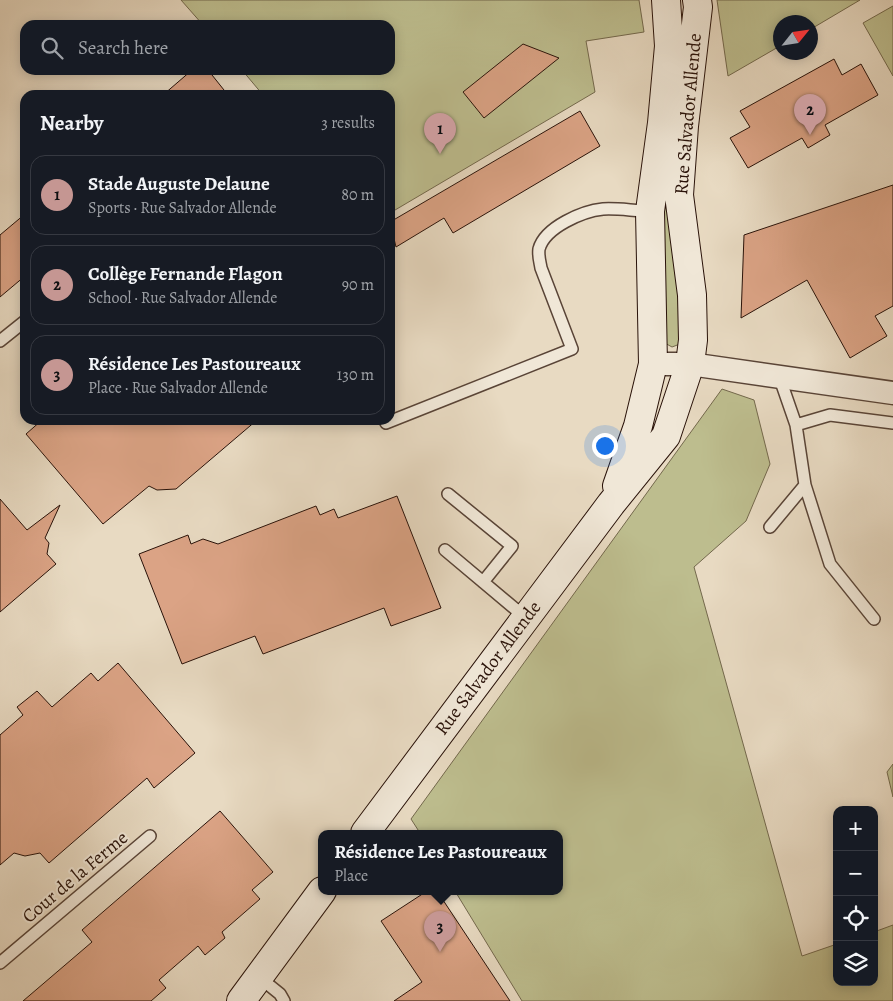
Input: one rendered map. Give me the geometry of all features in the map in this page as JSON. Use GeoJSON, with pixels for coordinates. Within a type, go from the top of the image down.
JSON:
{"type":"FeatureCollection","features":[{"type":"Feature","properties":{"kind":"street","name":"Rue Salvador Allende"},"geometry":{"type":"LineString","coordinates":[[611,504],[638,426],[653,364],[650,211],[662,123],[669,46],[666,0]]}},
{"type":"Feature","properties":{"kind":"street","name":"Rue Salvador Allende"},"geometry":{"type":"LineString","coordinates":[[367,830],[611,504],[666,436],[690,364],[693,340],[692,295],[679,195],[684,126],[698,7],[697,0]]}},
{"type":"Feature","properties":{"kind":"street"},"geometry":{"type":"LineString","coordinates":[[653,364],[690,364],[893,393]]}},
{"type":"Feature","properties":{"kind":"street"},"geometry":{"type":"LineString","coordinates":[[241,1001],[319,895]]}},
{"type":"Feature","properties":{"kind":"lane"},"geometry":{"type":"LineString","coordinates":[[395,419],[572,349],[541,268],[538,255],[542,242],[560,225],[591,212],[604,209],[650,211]]}},
{"type":"Feature","properties":{"kind":"lane"},"geometry":{"type":"LineString","coordinates":[[0,341],[20,325]]}},
{"type":"Feature","properties":{"kind":"lane"},"geometry":{"type":"LineString","coordinates":[[779,376],[796,425],[805,485],[830,564],[874,619]]}},
{"type":"Feature","properties":{"kind":"lane"},"geometry":{"type":"LineString","coordinates":[[796,425],[830,415],[893,423]]}},
{"type":"Feature","properties":{"kind":"lane"},"geometry":{"type":"LineString","coordinates":[[770,527],[805,485]]}},
{"type":"Feature","properties":{"kind":"lane"},"geometry":{"type":"LineString","coordinates":[[448,494],[512,546],[483,582]]}},
{"type":"Feature","properties":{"kind":"lane"},"geometry":{"type":"LineString","coordinates":[[445,550],[526,618]]}},
{"type":"Feature","properties":{"kind":"lane","name":"Cour de la Ferme"},"geometry":{"type":"LineString","coordinates":[[0,963],[150,836]]}},
{"type":"Feature","properties":{"kind":"lane"},"geometry":{"type":"LineString","coordinates":[[260,977],[280,994],[284,1001]]}},
{"type":"Feature","properties":{"kind":"green space"},"geometry":{"type":"Polygon","coordinates":[[[181,0],[639,0],[644,32],[586,41],[595,92],[395,210],[395,90],[259,90],[246,75],[395,75],[395,20],[199,20],[181,0]]]}},
{"type":"Feature","properties":{"kind":"green space"},"geometry":{"type":"Polygon","coordinates":[[[717,0],[860,0],[818,25],[818,15],[773,15],[773,50],[728,76],[717,0]]]}},
{"type":"Feature","properties":{"kind":"green space"},"geometry":{"type":"Polygon","coordinates":[[[893,6],[893,76],[863,23],[893,6]]]}},
{"type":"Feature","properties":{"kind":"green space"},"geometry":{"type":"Polygon","coordinates":[[[667,137],[677,237],[680,344],[672,347],[663,342],[658,289],[667,137]]]}},
{"type":"Feature","properties":{"kind":"green space"},"geometry":{"type":"Polygon","coordinates":[[[722,389],[754,400],[770,464],[746,521],[694,567],[802,956],[833,945],[833,986],[878,986],[878,931],[893,925],[893,1001],[522,1001],[457,895],[563,895],[563,830],[418,830],[411,819],[722,389]]]}},
{"type":"Feature","properties":{"kind":"green space"},"geometry":{"type":"Polygon","coordinates":[[[893,764],[893,797],[887,772],[893,764]]]}},
{"type":"Feature","properties":{"kind":"building"},"geometry":{"type":"Polygon","coordinates":[[[523,44],[559,58],[484,118],[463,92],[523,44]]]}},
{"type":"Feature","properties":{"kind":"building"},"geometry":{"type":"Polygon","coordinates":[[[834,59],[842,75],[861,64],[878,95],[825,125],[830,135],[808,148],[802,138],[748,168],[730,138],[750,127],[740,111],[834,59]]]}},
{"type":"Feature","properties":{"kind":"building"},"geometry":{"type":"Polygon","coordinates":[[[186,75],[212,75],[224,90],[169,90],[186,75]]]}},
{"type":"Feature","properties":{"kind":"building"},"geometry":{"type":"Polygon","coordinates":[[[580,111],[600,146],[453,233],[444,218],[396,247],[395,219],[580,111]]]}},
{"type":"Feature","properties":{"kind":"building"},"geometry":{"type":"Polygon","coordinates":[[[893,185],[893,306],[875,316],[887,336],[850,358],[807,280],[741,318],[744,235],[893,185]]]}},
{"type":"Feature","properties":{"kind":"building"},"geometry":{"type":"Polygon","coordinates":[[[20,218],[20,280],[0,297],[0,235],[20,218]]]}},
{"type":"Feature","properties":{"kind":"building"},"geometry":{"type":"Polygon","coordinates":[[[36,425],[251,425],[176,489],[157,490],[149,486],[103,524],[26,434],[36,425]]]}},
{"type":"Feature","properties":{"kind":"building"},"geometry":{"type":"Polygon","coordinates":[[[397,496],[441,608],[391,626],[384,608],[263,654],[255,636],[182,664],[139,554],[188,535],[191,544],[203,539],[218,544],[316,506],[320,515],[334,509],[338,518],[397,496]]]}},
{"type":"Feature","properties":{"kind":"building"},"geometry":{"type":"Polygon","coordinates":[[[0,499],[27,530],[60,505],[45,538],[49,543],[47,554],[56,564],[0,612],[0,499]]]}},
{"type":"Feature","properties":{"kind":"building"},"geometry":{"type":"Polygon","coordinates":[[[118,663],[195,753],[154,788],[147,778],[49,863],[40,853],[25,856],[14,853],[0,865],[0,735],[23,715],[17,707],[37,691],[52,707],[91,673],[98,681],[118,663]]]}},
{"type":"Feature","properties":{"kind":"building"},"geometry":{"type":"Polygon","coordinates":[[[220,811],[273,872],[252,890],[260,899],[222,932],[225,938],[205,955],[198,946],[159,980],[166,988],[151,1001],[23,1001],[92,942],[82,930],[220,811]]]}},
{"type":"Feature","properties":{"kind":"building"},"geometry":{"type":"Polygon","coordinates":[[[421,895],[440,895],[510,1001],[394,1001],[422,982],[381,921],[421,895]]]}},
{"type":"Feature","properties":{"kind":"place","name":"Collège Fernande Flagon"},"geometry":{"type":"Point","coordinates":[810,135]}},
{"type":"Feature","properties":{"kind":"place","name":"Stade Auguste Delaune"},"geometry":{"type":"Point","coordinates":[440,154]}},
{"type":"Feature","properties":{"kind":"place","name":"Résidence Les Pastoureaux"},"geometry":{"type":"Point","coordinates":[440,952]}}]}
